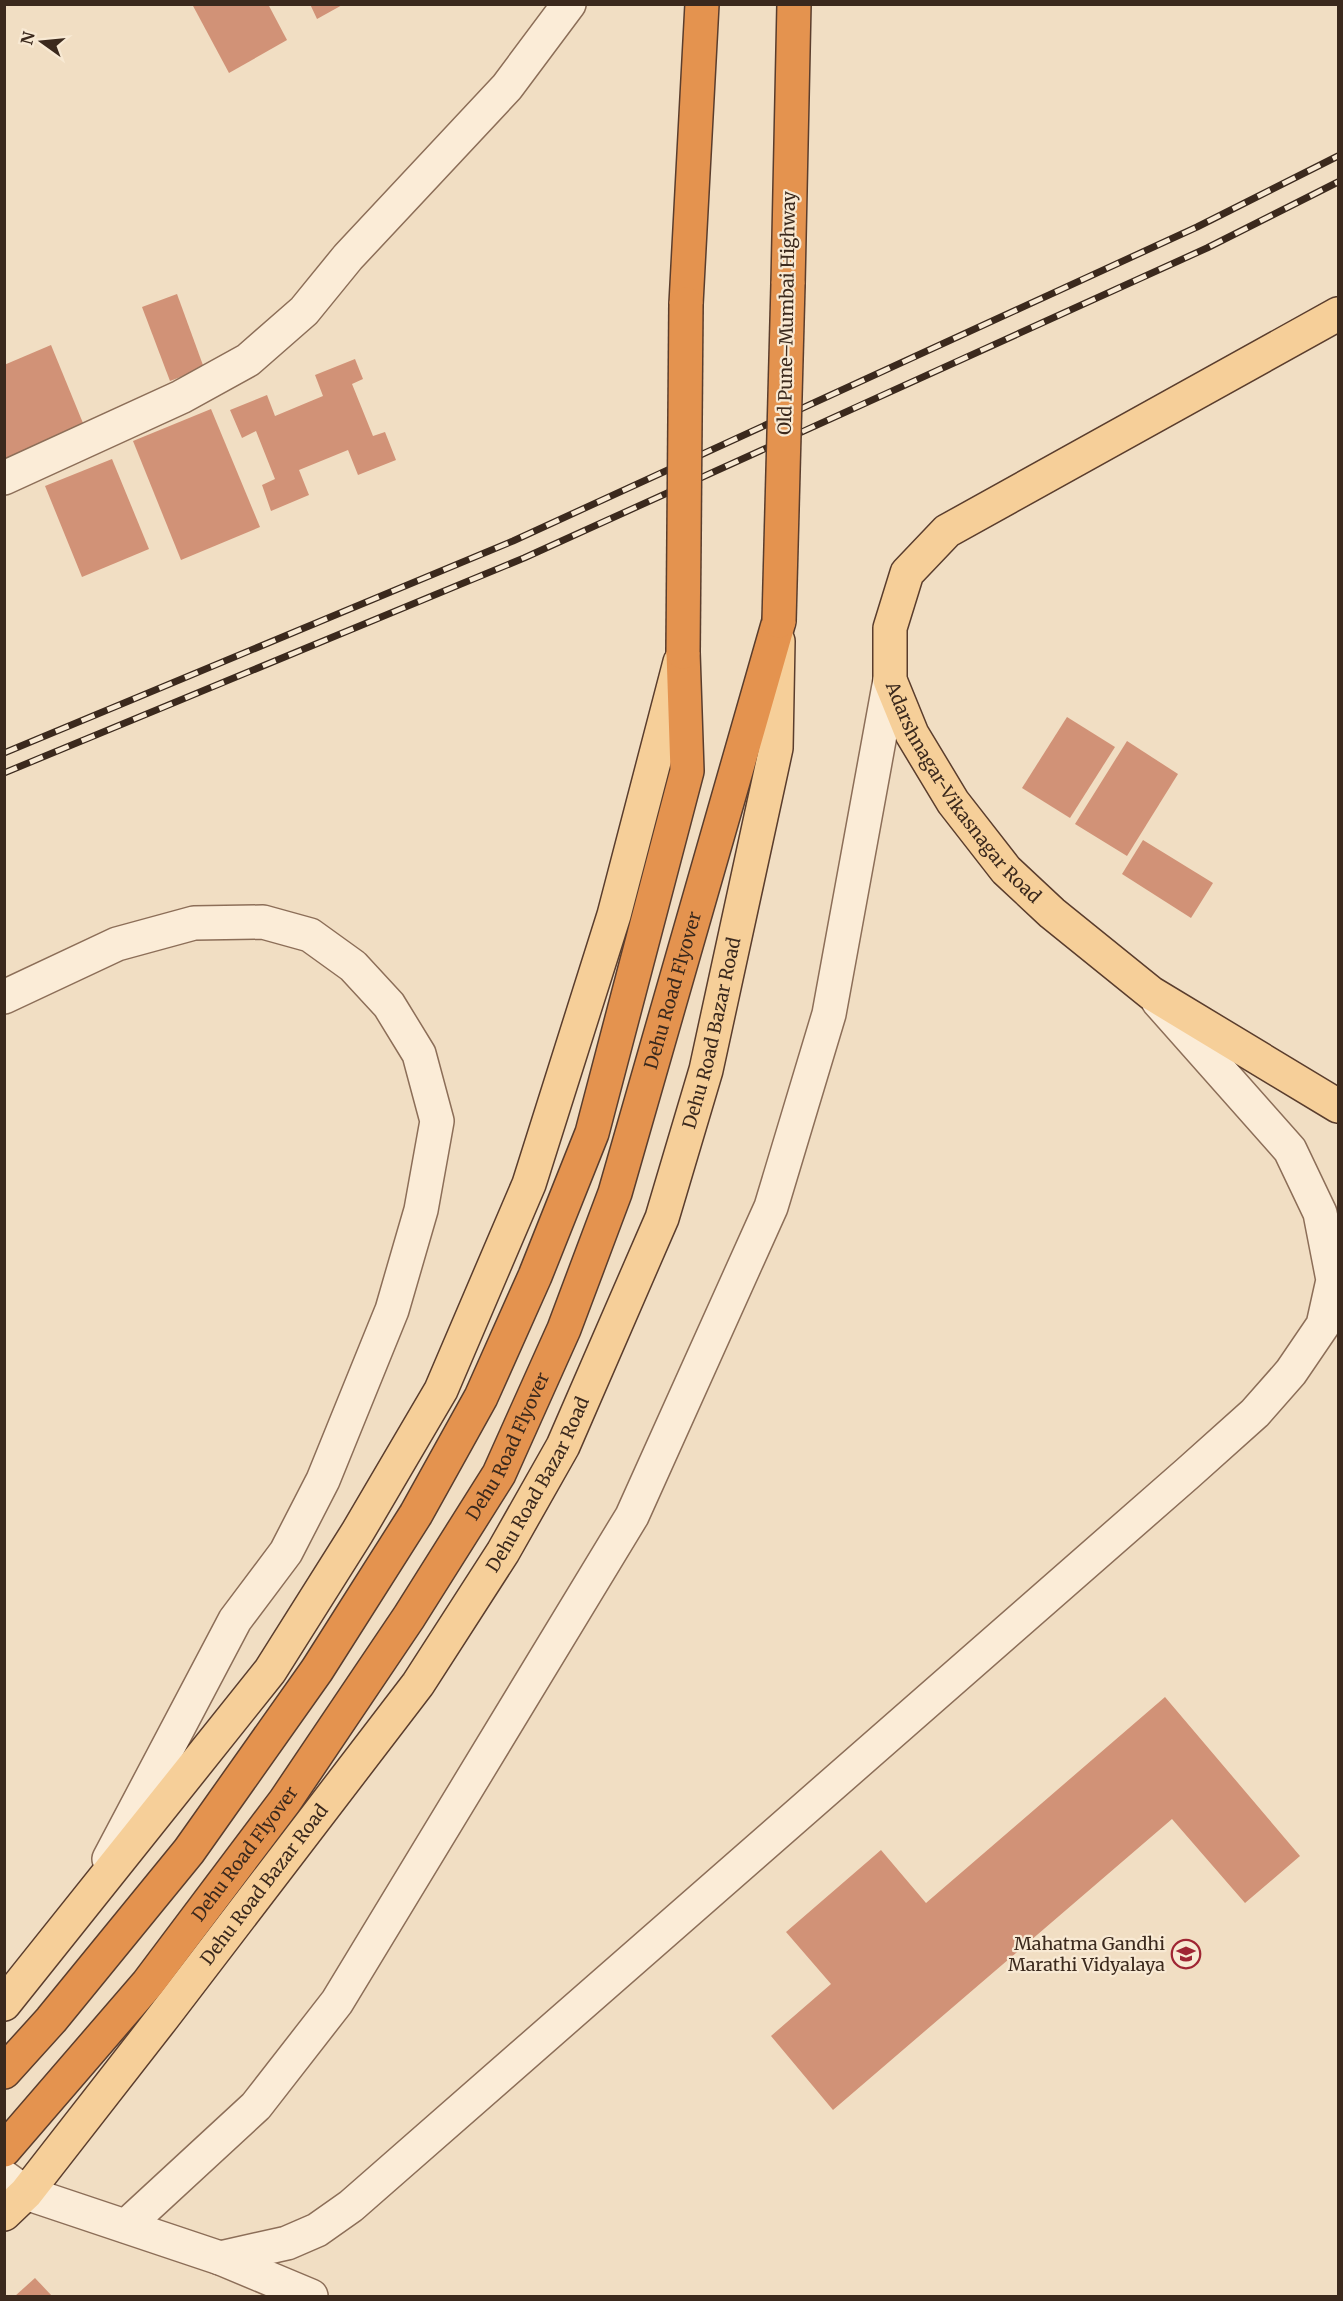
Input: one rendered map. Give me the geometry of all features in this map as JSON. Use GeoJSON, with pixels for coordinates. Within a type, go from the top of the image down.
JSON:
{"type":"FeatureCollection","features":[{"type":"Feature","properties":{"kind":"highway"},"geometry":{"type":"LineString","coordinates":[[4,2072],[51,2020],[189,1851],[310,1679],[416,1514],[482,1397],[535,1276],[592,1134],[687,771],[683,652],[686,304],[702,4]]}},
{"type":"Feature","properties":{"kind":"highway","name":"Old Pune–Mumbai Highway"},"geometry":{"type":"LineString","coordinates":[[779,621],[794,4]]}},
{"type":"Feature","properties":{"kind":"highway","name":"Dehu Road Flyover"},"geometry":{"type":"LineString","coordinates":[[4,2150],[148,1983],[285,1801],[409,1617],[499,1474],[564,1329],[615,1193],[779,621]]}},
{"type":"Feature","properties":{"kind":"main road","name":"Adarshnagar-Vikasnagar Road"},"geometry":{"type":"LineString","coordinates":[[1338,314],[947,531],[908,573],[890,628],[890,680],[918,743],[953,802],[1006,870],[1052,913],[1151,993],[1338,1106]]}},
{"type":"Feature","properties":{"kind":"main road","name":"Dehu Road Bazar Road"},"geometry":{"type":"LineString","coordinates":[[12,2195],[164,2016],[418,1684],[503,1552],[563,1446],[662,1218],[706,1070],[776,748],[779,621]]}},
{"type":"Feature","properties":{"kind":"main road"},"geometry":{"type":"LineString","coordinates":[[4,2004],[270,1671],[357,1533],[441,1390],[529,1184],[614,915],[683,652]]}},
{"type":"Feature","properties":{"kind":"street"},"geometry":{"type":"LineString","coordinates":[[4,478],[182,397],[248,360],[304,311],[348,257],[507,87],[569,4]]}},
{"type":"Feature","properties":{"kind":"street"},"geometry":{"type":"LineString","coordinates":[[126,2226],[256,2106],[337,2002],[632,1516],[771,1207],[830,1014],[890,680]]}},
{"type":"Feature","properties":{"kind":"street"},"geometry":{"type":"LineString","coordinates":[[4,997],[117,944],[194,923],[262,922],[310,935],[353,966],[389,1005],[419,1054],[436,1121],[421,1210],[392,1310],[322,1480],[286,1552],[235,1620],[87,1900]]}},
{"type":"Feature","properties":{"kind":"street"},"geometry":{"type":"LineString","coordinates":[[220,2258],[287,2243],[317,2230],[351,2206],[746,1862],[1255,1413],[1291,1372],[1323,1325],[1337,1280],[1320,1213],[1290,1150],[1151,993]]}},
{"type":"Feature","properties":{"kind":"street"},"geometry":{"type":"LineString","coordinates":[[12,2195],[126,2226],[220,2258],[310,2296]]}},
{"type":"Feature","properties":{"kind":"building"},"geometry":{"type":"Polygon","coordinates":[[[192,4],[268,4],[287,40],[229,73],[192,4]]]}},
{"type":"Feature","properties":{"kind":"building"},"geometry":{"type":"Polygon","coordinates":[[[310,4],[344,4],[317,19],[310,4]]]}},
{"type":"Feature","properties":{"kind":"building"},"geometry":{"type":"Polygon","coordinates":[[[177,294],[204,368],[170,381],[142,307],[177,294]]]}},
{"type":"Feature","properties":{"kind":"building"},"geometry":{"type":"Polygon","coordinates":[[[51,345],[85,428],[4,462],[4,365],[51,345]]]}},
{"type":"Feature","properties":{"kind":"building"},"geometry":{"type":"Polygon","coordinates":[[[355,359],[363,379],[352,384],[373,436],[385,432],[396,460],[358,475],[348,450],[299,470],[309,495],[271,511],[262,485],[275,479],[256,431],[242,438],[230,410],[267,395],[275,416],[323,396],[315,375],[355,359]]]}},
{"type":"Feature","properties":{"kind":"building"},"geometry":{"type":"Polygon","coordinates":[[[211,409],[260,527],[181,560],[133,441],[211,409]]]}},
{"type":"Feature","properties":{"kind":"building"},"geometry":{"type":"Polygon","coordinates":[[[112,459],[149,549],[82,577],[45,486],[112,459]]]}},
{"type":"Feature","properties":{"kind":"building"},"geometry":{"type":"Polygon","coordinates":[[[1067,717],[1115,747],[1070,818],[1022,788],[1067,717]]]}},
{"type":"Feature","properties":{"kind":"building"},"geometry":{"type":"Polygon","coordinates":[[[1127,741],[1178,774],[1127,856],[1075,824],[1127,741]]]}},
{"type":"Feature","properties":{"kind":"building"},"geometry":{"type":"Polygon","coordinates":[[[1143,840],[1213,883],[1191,918],[1122,874],[1143,840]]]}},
{"type":"Feature","properties":{"kind":"building"},"geometry":{"type":"Polygon","coordinates":[[[1165,1697],[1300,1856],[1245,1903],[1172,1819],[833,2110],[771,2036],[831,1984],[786,1932],[881,1850],[926,1903],[1165,1697]]]}},
{"type":"Feature","properties":{"kind":"building"},"geometry":{"type":"Polygon","coordinates":[[[35,2278],[52,2296],[15,2296],[35,2278]]]}},
{"type":"Feature","properties":{"kind":"railway"},"geometry":{"type":"LineString","coordinates":[[4,753],[513,541],[1197,227],[1338,156]]}},
{"type":"Feature","properties":{"kind":"railway"},"geometry":{"type":"LineString","coordinates":[[4,773],[524,558],[1207,248],[1338,182]]}},
{"type":"Feature","properties":{"kind":"place","name":"Mahatma Gandhi Marathi Vidyalaya"},"geometry":{"type":"Point","coordinates":[1186,1954]}}]}
